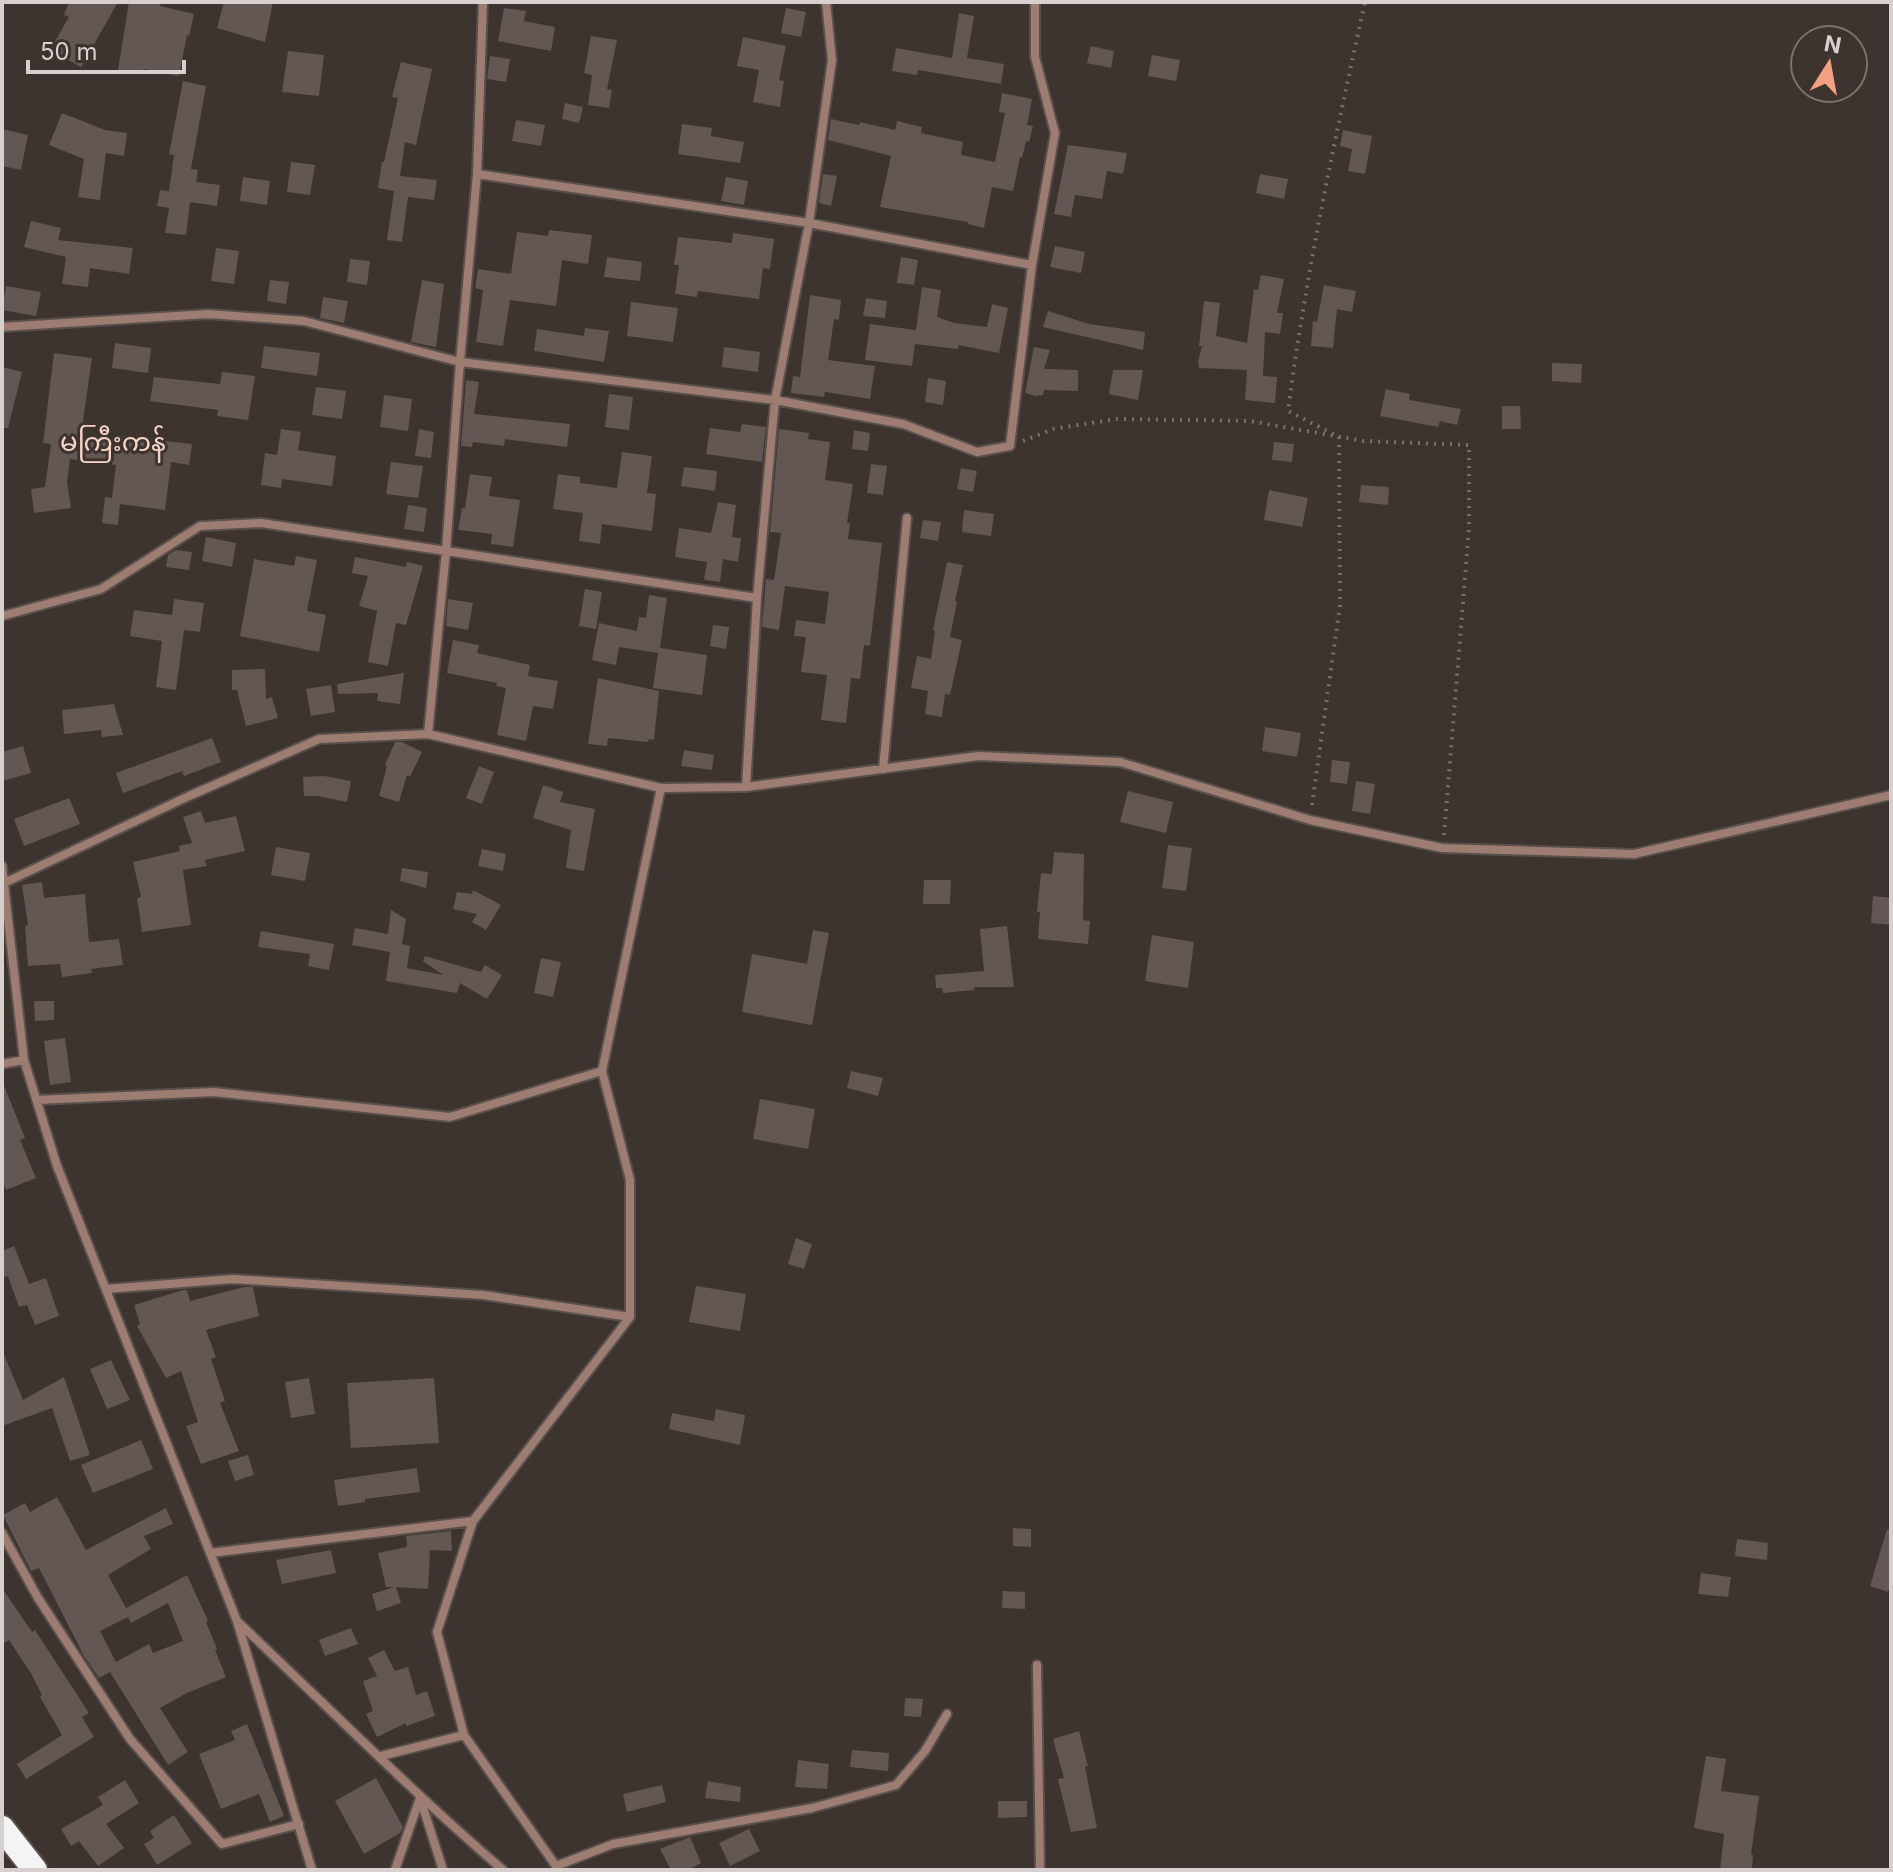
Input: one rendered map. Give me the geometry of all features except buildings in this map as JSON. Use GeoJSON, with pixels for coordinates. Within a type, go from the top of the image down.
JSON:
{"type":"FeatureCollection","features":[{"type":"Feature","properties":{"kind":"highway"},"geometry":{"type":"LineString","coordinates":[[2,1828],[35,1870]]}},
{"type":"Feature","properties":{"kind":"street"},"geometry":{"type":"LineString","coordinates":[[428,734],[477,174],[483,2]]}},
{"type":"Feature","properties":{"kind":"street"},"geometry":{"type":"LineString","coordinates":[[746,787],[757,598],[775,400],[809,223],[832,60],[826,2]]}},
{"type":"Feature","properties":{"kind":"street"},"geometry":{"type":"LineString","coordinates":[[2,327],[221,315],[304,321],[460,362],[775,400],[903,424],[977,452],[1010,446],[1032,265],[1055,133],[1035,57],[1035,2]]}},
{"type":"Feature","properties":{"kind":"street"},"geometry":{"type":"LineString","coordinates":[[477,174],[809,223],[1032,265]]}},
{"type":"Feature","properties":{"kind":"street"},"geometry":{"type":"LineString","coordinates":[[883,769],[907,518]]}},
{"type":"Feature","properties":{"kind":"street"},"geometry":{"type":"LineString","coordinates":[[2,616],[101,589],[200,526],[261,523],[757,598]]}},
{"type":"Feature","properties":{"kind":"street"},"geometry":{"type":"LineString","coordinates":[[4,883],[319,739],[428,734],[661,788],[746,787],[978,756],[1120,762],[1310,820],[1442,848],[1634,854],[1891,795]]}},
{"type":"Feature","properties":{"kind":"street"},"geometry":{"type":"LineString","coordinates":[[661,788],[602,1071],[630,1180],[630,1317],[473,1521],[437,1632],[464,1735],[556,1868],[613,1844],[812,1808],[896,1785],[925,1751],[947,1714]]}},
{"type":"Feature","properties":{"kind":"street"},"geometry":{"type":"LineString","coordinates":[[2,866],[24,1060],[57,1166],[237,1621],[312,1870]]}},
{"type":"Feature","properties":{"kind":"street"},"geometry":{"type":"LineString","coordinates":[[2,1064],[24,1060]]}},
{"type":"Feature","properties":{"kind":"street"},"geometry":{"type":"LineString","coordinates":[[37,1100],[214,1092],[450,1117],[602,1071]]}},
{"type":"Feature","properties":{"kind":"street"},"geometry":{"type":"LineString","coordinates":[[106,1289],[233,1279],[483,1295],[630,1317]]}},
{"type":"Feature","properties":{"kind":"street"},"geometry":{"type":"LineString","coordinates":[[210,1553],[473,1521]]}},
{"type":"Feature","properties":{"kind":"street"},"geometry":{"type":"LineString","coordinates":[[2,1533],[38,1598],[130,1739],[222,1844],[299,1824]]}},
{"type":"Feature","properties":{"kind":"street"},"geometry":{"type":"LineString","coordinates":[[237,1621],[381,1756],[420,1798],[503,1870]]}},
{"type":"Feature","properties":{"kind":"street"},"geometry":{"type":"LineString","coordinates":[[1037,1665],[1040,1870]]}},
{"type":"Feature","properties":{"kind":"street"},"geometry":{"type":"LineString","coordinates":[[381,1756],[464,1735]]}},
{"type":"Feature","properties":{"kind":"street"},"geometry":{"type":"LineString","coordinates":[[395,1870],[420,1798]]}},
{"type":"Feature","properties":{"kind":"street"},"geometry":{"type":"LineString","coordinates":[[420,1798],[443,1870]]}},
{"type":"Feature","properties":{"kind":"path"},"geometry":{"type":"LineString","coordinates":[[1339,437],[1288,411],[1319,211],[1365,2]]}},
{"type":"Feature","properties":{"kind":"path"},"geometry":{"type":"LineString","coordinates":[[1010,446],[1053,429],[1117,419],[1250,421],[1363,441],[1469,445],[1469,528],[1442,848]]}},
{"type":"Feature","properties":{"kind":"path"},"geometry":{"type":"LineString","coordinates":[[1310,820],[1340,605],[1339,437]]}},
{"type":"Feature","properties":{"kind":"district","name":"မကြီးကန်"},"geometry":{"type":"Point","coordinates":[113,442]}}]}
